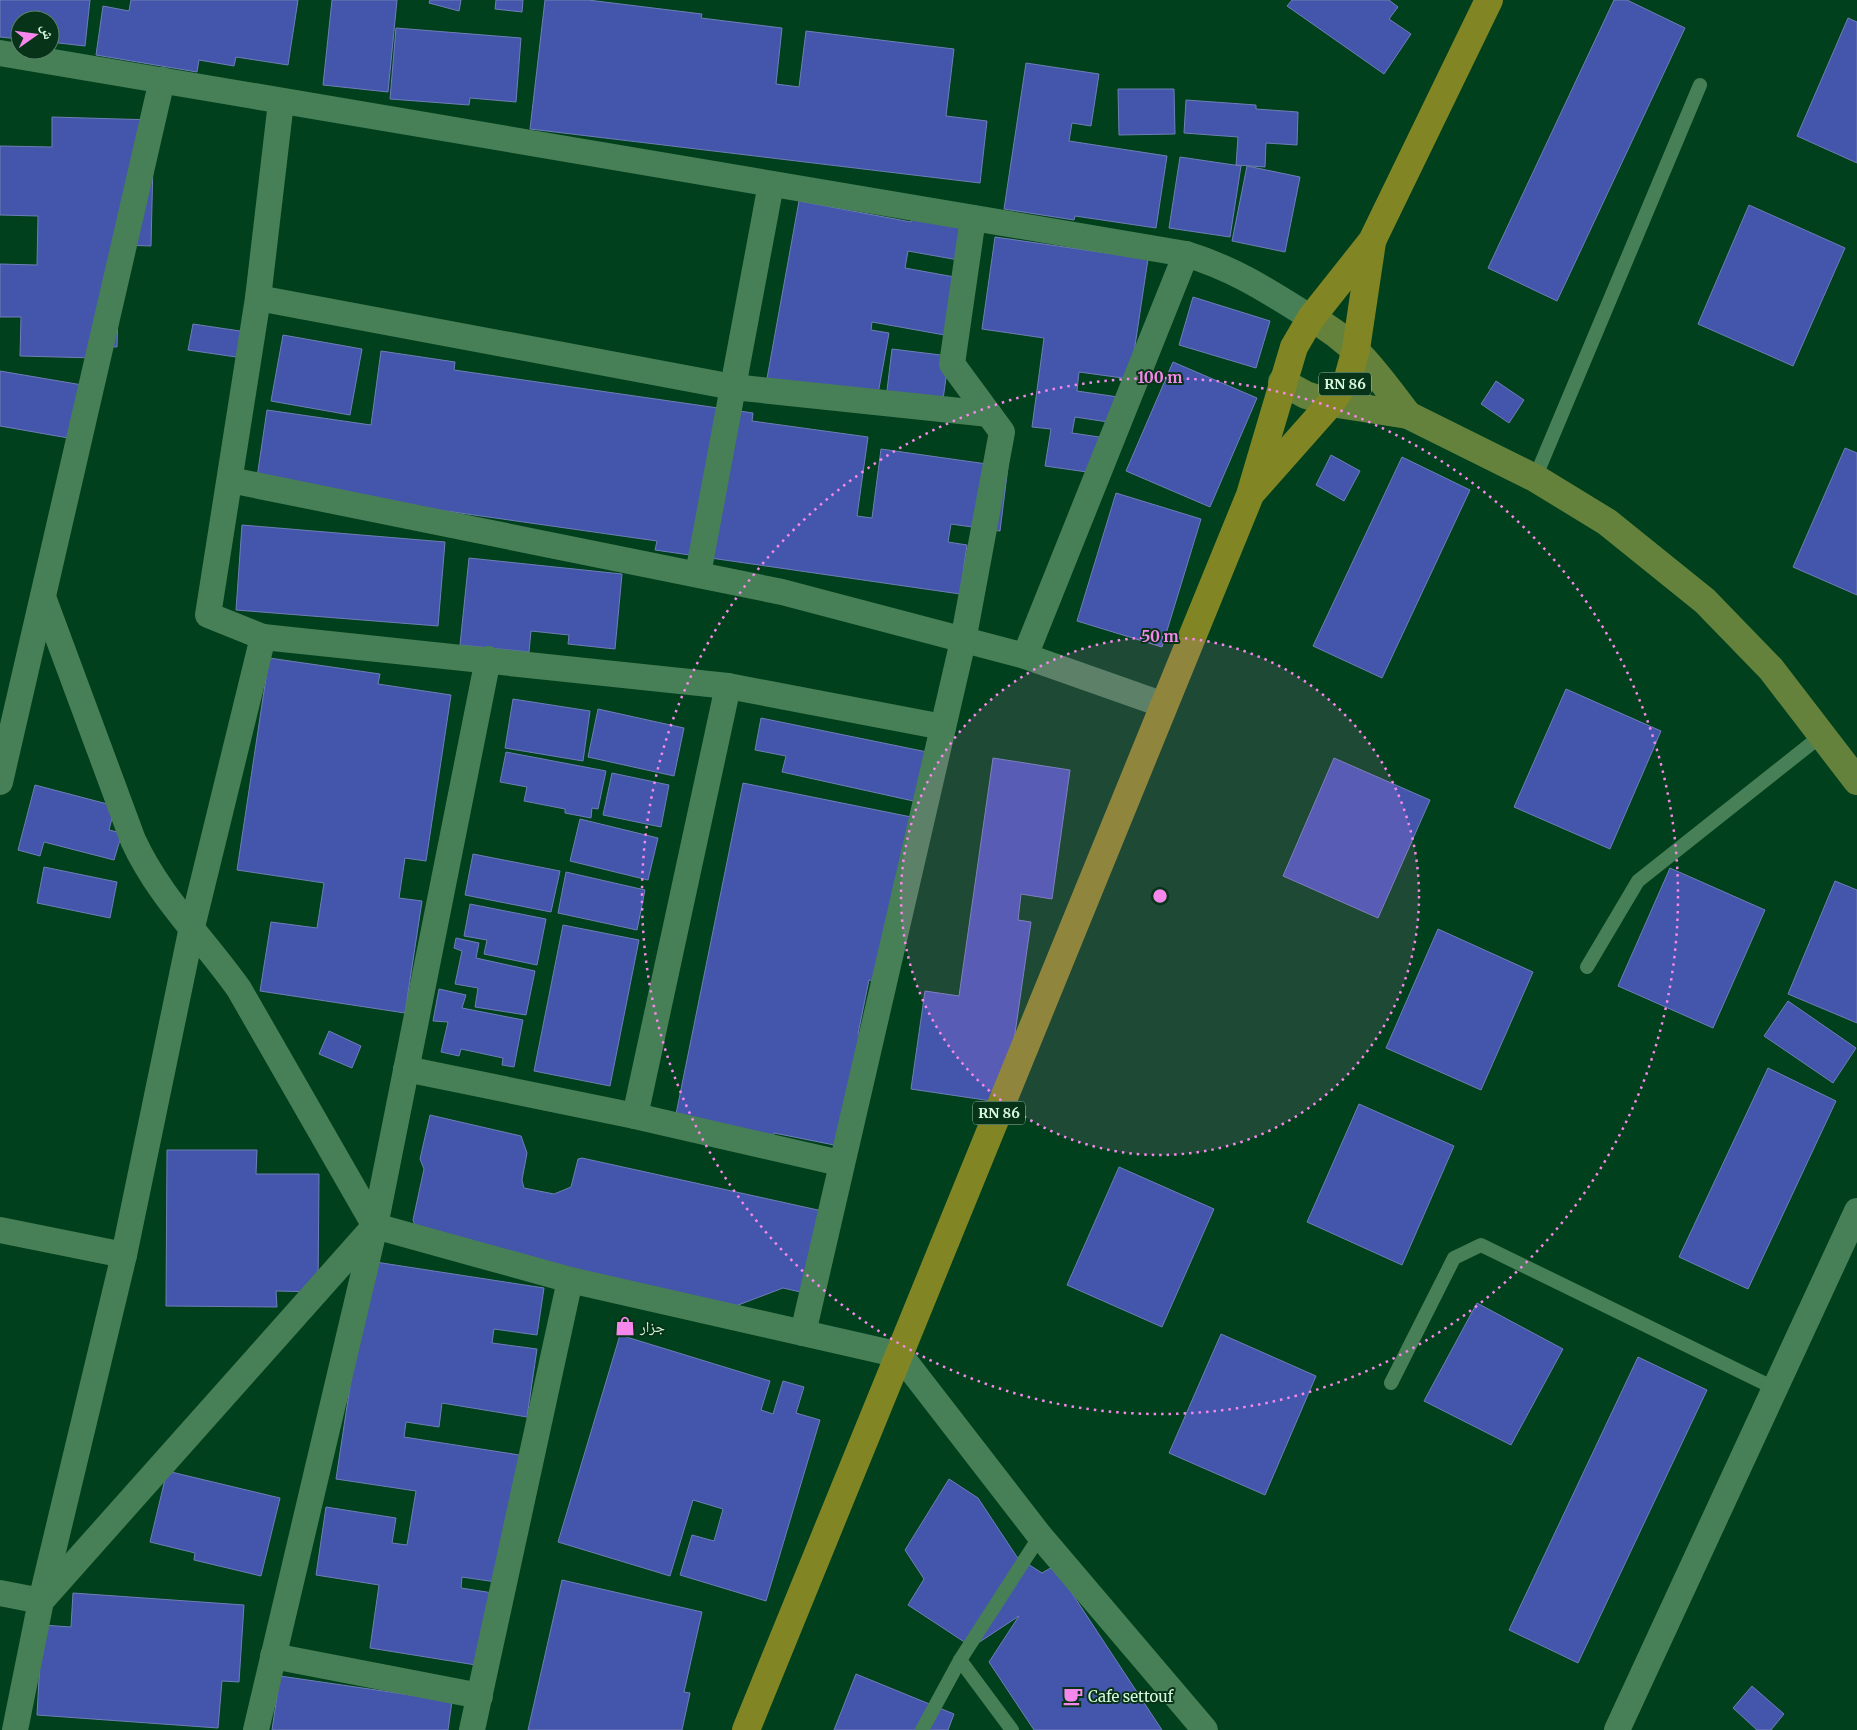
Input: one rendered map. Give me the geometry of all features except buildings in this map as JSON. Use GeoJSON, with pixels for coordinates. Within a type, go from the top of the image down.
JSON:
{"type":"FeatureCollection","features":[{"type":"Feature","properties":{"kind":"main road","name":"RN 86"},"geometry":{"type":"LineString","coordinates":[[746,1730],[1250,495],[1282,382],[1294,347],[1311,318],[1372,241],[1489,0]]}},
{"type":"Feature","properties":{"kind":"main road","name":"RN 86"},"geometry":{"type":"LineString","coordinates":[[1250,495],[1331,403],[1348,378],[1356,349],[1372,241]]}},
{"type":"Feature","properties":{"kind":"main road"},"geometry":{"type":"LineString","coordinates":[[1311,318],[1342,337],[1356,349],[1408,415]]}},
{"type":"Feature","properties":{"kind":"main road"},"geometry":{"type":"LineString","coordinates":[[1282,382],[1306,395],[1331,403],[1408,415],[1535,478],[1607,522],[1704,601],[1771,669],[1857,781]]}},
{"type":"Feature","properties":{"kind":"street"},"geometry":{"type":"LineString","coordinates":[[0,53],[1186,254],[1217,264],[1242,275],[1311,318]]}},
{"type":"Feature","properties":{"kind":"street"},"geometry":{"type":"LineString","coordinates":[[0,782],[162,80]]}},
{"type":"Feature","properties":{"kind":"street"},"geometry":{"type":"LineString","coordinates":[[281,102],[258,298],[208,615],[263,637],[488,659],[728,686],[943,727]]}},
{"type":"Feature","properties":{"kind":"street"},"geometry":{"type":"LineString","coordinates":[[698,574],[771,184]]}},
{"type":"Feature","properties":{"kind":"street"},"geometry":{"type":"LineString","coordinates":[[803,1333],[840,1164],[963,640],[1002,432],[952,364],[973,218]]}},
{"type":"Feature","properties":{"kind":"street"},"geometry":{"type":"LineString","coordinates":[[1026,656],[1186,254]]}},
{"type":"Feature","properties":{"kind":"street"},"geometry":{"type":"LineString","coordinates":[[258,298],[733,387],[989,414]]}},
{"type":"Feature","properties":{"kind":"street"},"geometry":{"type":"LineString","coordinates":[[230,480],[782,592],[1026,656],[1164,705]]}},
{"type":"Feature","properties":{"kind":"street"},"geometry":{"type":"LineString","coordinates":[[43,597],[136,847],[146,869],[162,893],[192,927],[239,989],[375,1226],[570,1280],[900,1356],[1040,1536],[1205,1730]]}},
{"type":"Feature","properties":{"kind":"street"},"geometry":{"type":"LineString","coordinates":[[15,1730],[42,1601],[124,1256],[192,927],[263,637]]}},
{"type":"Feature","properties":{"kind":"street"},"geometry":{"type":"LineString","coordinates":[[256,1730],[375,1226],[488,659]]}},
{"type":"Feature","properties":{"kind":"street"},"geometry":{"type":"LineString","coordinates":[[635,1116],[728,686]]}},
{"type":"Feature","properties":{"kind":"street"},"geometry":{"type":"LineString","coordinates":[[406,1069],[635,1116],[840,1164]]}},
{"type":"Feature","properties":{"kind":"street"},"geometry":{"type":"LineString","coordinates":[[1617,1730],[1857,1212]]}},
{"type":"Feature","properties":{"kind":"street"},"geometry":{"type":"LineString","coordinates":[[42,1601],[375,1226]]}},
{"type":"Feature","properties":{"kind":"street"},"geometry":{"type":"LineString","coordinates":[[0,1230],[124,1256]]}},
{"type":"Feature","properties":{"kind":"street"},"geometry":{"type":"LineString","coordinates":[[472,1730],[570,1280]]}},
{"type":"Feature","properties":{"kind":"street"},"geometry":{"type":"LineString","coordinates":[[0,1593],[42,1601]]}},
{"type":"Feature","properties":{"kind":"street"},"geometry":{"type":"LineString","coordinates":[[273,1656],[480,1696]]}},
{"type":"Feature","properties":{"kind":"lane"},"geometry":{"type":"LineString","coordinates":[[1535,478],[1700,85]]}},
{"type":"Feature","properties":{"kind":"lane"},"geometry":{"type":"LineString","coordinates":[[1588,968],[1638,881],[1822,735]]}},
{"type":"Feature","properties":{"kind":"lane"},"geometry":{"type":"LineString","coordinates":[[1391,1383],[1454,1258],[1481,1245],[1774,1388]]}},
{"type":"Feature","properties":{"kind":"lane"},"geometry":{"type":"LineString","coordinates":[[922,1730],[960,1660],[1040,1536]]}},
{"type":"Feature","properties":{"kind":"lane"},"geometry":{"type":"LineString","coordinates":[[960,1660],[1012,1730]]}},
{"type":"Feature","properties":{"kind":"place","name":"جزار"},"geometry":{"type":"Point","coordinates":[625,1326]}},
{"type":"Feature","properties":{"kind":"place","name":"Cafe settouf"},"geometry":{"type":"Point","coordinates":[1073,1696]}}]}
